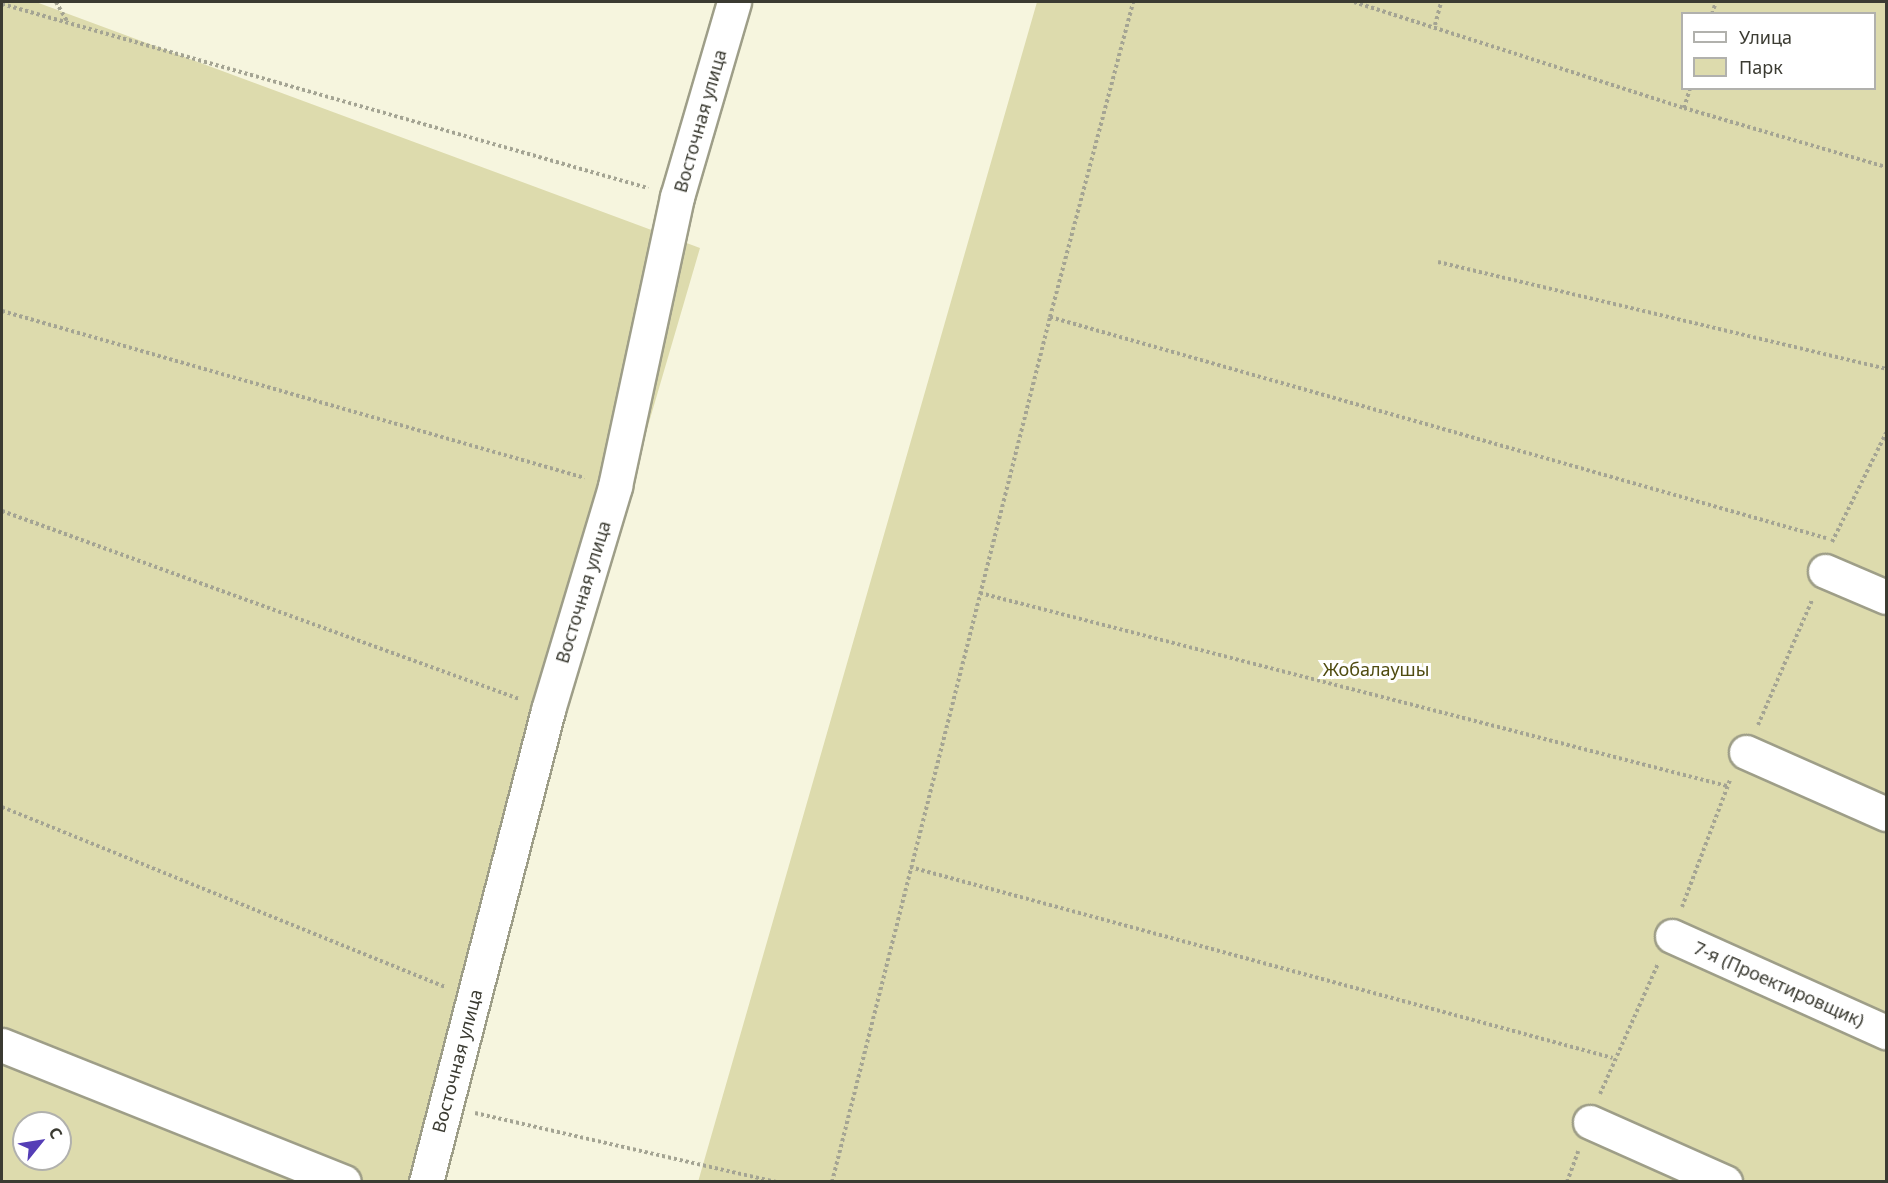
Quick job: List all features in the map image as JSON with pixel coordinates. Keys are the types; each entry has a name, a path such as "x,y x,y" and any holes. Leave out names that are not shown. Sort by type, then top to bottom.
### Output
{"main road":[{"name":"Восточная улица","path":"426,1182 548,710 615,486 677,197 734,2"},
{"path":"1825,571 1887,597"},
{"path":"1746,752 1887,814"},
{"name":"7-я (Проектировщик)","path":"1672,936 1887,1032"},
{"path":"2,1045 344,1182"},
{"path":"1590,1122 1725,1182"}],"path":[{"path":"56,2 67,22"},
{"path":"832,1182 1050,316 1133,2"},
{"path":"1354,2 1435,25 1684,108 1887,167"},
{"path":"1435,25 1441,2"},
{"path":"2,4 677,197"},
{"path":"1684,108 1689,90"},
{"path":"1438,262 1887,369"},
{"path":"2,311 615,486"},
{"path":"1050,316 1833,540"},
{"path":"1567,1182 1612,1058 1672,936 1727,786 1746,752 1825,571 1833,540 1887,432"},
{"path":"2,511 548,710"},
{"path":"980,593 1727,786"},
{"path":"2,807 473,999"},
{"path":"910,867 1612,1058"},
{"path":"446,1107 776,1182"}],"green space":[{"path":"2,2 36,2 700,248 427,1181 2,1182"},
{"name":"Жобалаушы","path":"1037,2 1886,2 1886,1181 698,1182"}]}
